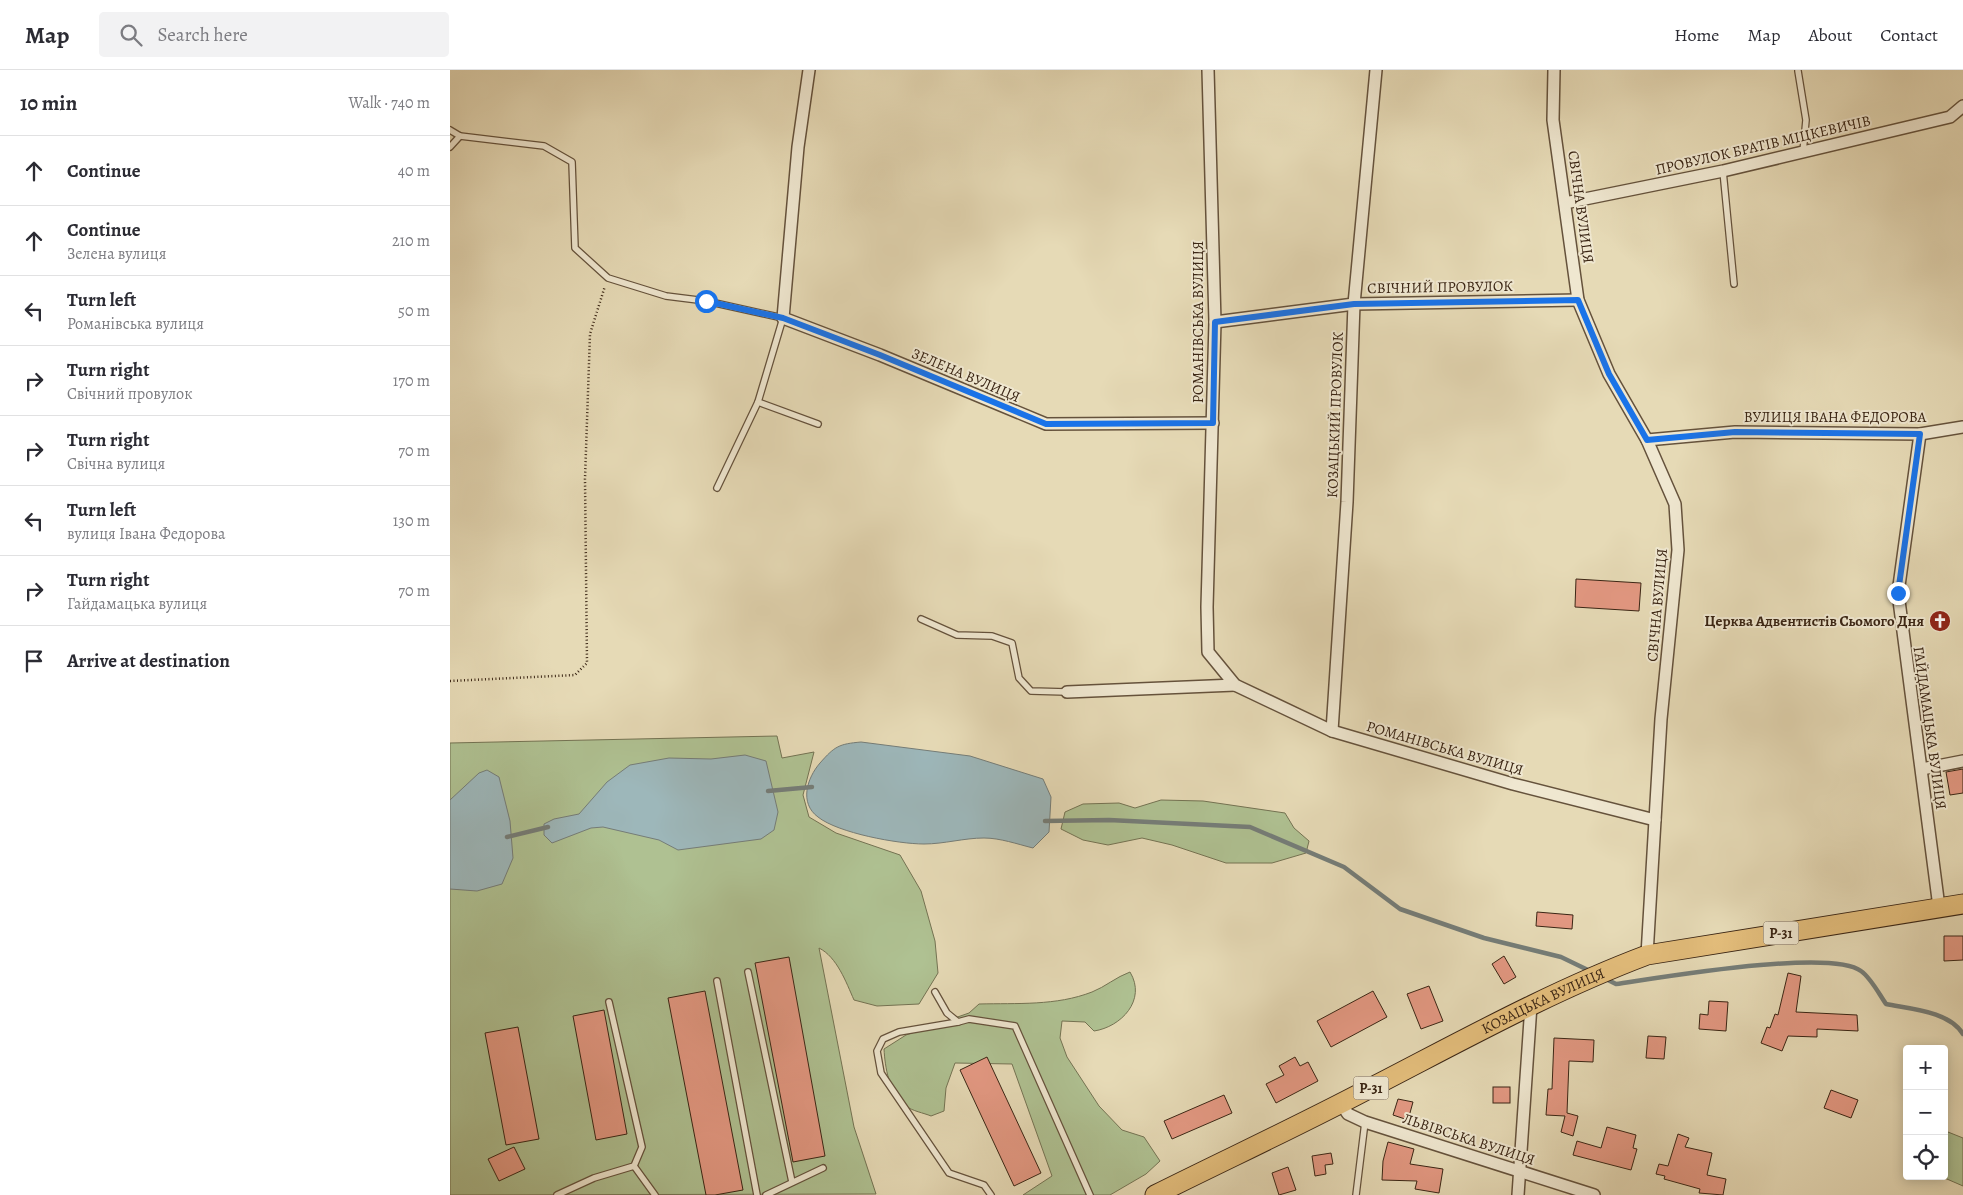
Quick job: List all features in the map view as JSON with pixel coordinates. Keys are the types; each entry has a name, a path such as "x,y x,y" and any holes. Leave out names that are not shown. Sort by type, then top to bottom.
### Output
{"main road":[{"name":"КОЗАЦЬКА ВУЛИЦЯ","path":"1155,1195 1341,1104 1531,1005 1594,976 1647,955 1963,904"}],"street":[{"path":"783,318 798,147 809,70"},
{"name":"РОМАНІВСЬКА ВУЛИЦЯ","path":"1208,70 1215,322 1207,607 1208,652 1235,685 1332,731 1513,784 1655,820"},
{"name":"КОЗАЦЬКИЙ ПРОВУЛОК","path":"1332,731 1347,502 1354,304 1376,70"},
{"name":"СВІЧНА ВУЛИЦЯ","path":"1554,70 1554,120 1578,300 1609,374 1647,440 1675,504 1678,550 1661,719 1647,955"},
{"name":"ПРОВУЛОК БРАТІВ МІЦКЕВИЧІВ","path":"1564,203 1723,171 1950,117 1963,106"},
{"name":"СВІЧНИЙ ПРОВУЛОК","path":"1215,322 1354,304 1578,300"},
{"name":"ЗЕЛЕНА ВУЛИЦЯ","path":"783,318 880,355 1046,424 1213,423"},
{"name":"ВУЛИЦЯ ІВАНА ФЕДОРОВА","path":"1647,440 1735,432 1920,434 1963,427"},
{"name":"ГАЙДАМАЦЬКА ВУЛИЦЯ","path":"1920,434 1898,593 1906,673 1922,769 1939,907"},
{"name":"РОМАНІВСЬКА ВУЛИЦЯ","path":"1067,692 1235,685"},
{"path":"1922,769 1963,761"},
{"path":"1518,1195 1531,1005"},
{"name":"ЛЬВІВСЬКА ВУЛИЦЯ","path":"1341,1104 1348,1114 1365,1122 1594,1195"}],"lane":[{"path":"1798,71 1806,120 1803,152"},
{"path":"450,130 460,136 544,146 572,162 575,248 608,278 666,296 706,301 783,318 758,402 717,488"},
{"path":"450,148 460,136"},
{"path":"1723,171 1734,284"},
{"path":"758,402 818,424"},
{"path":"921,619 957,635 992,636 1012,644 1019,678 1031,691 1067,692"},
{"path":"748,972 792,1182"},
{"path":"717,981 757,1195"},
{"path":"935,992 947,1013 958,1022"},
{"path":"609,1002 642,1147 634,1166"},
{"path":"991,1195 984,1185 949,1173 881,1073 877,1051 883,1039 899,1032 969,1019 1015,1026 1090,1195"},
{"path":"1356,1195 1365,1122"},
{"path":"557,1195 594,1178 634,1166"},
{"path":"634,1166 655,1195"},
{"path":"766,1195 823,1168"}],"path":[{"path":"450,681 575,675 587,663 585,479 590,334 608,278"}],"green space":[{"path":"777,736 782,758 814,752 803,795 809,817 836,833 900,855 921,891 935,941 938,973 919,1004 877,1006 854,1000 836,964 831,957 819,948 854,1127 876,1194 450,1195 450,743"},
{"path":"1161,800 1203,801 1285,813 1294,828 1309,841 1306,853 1272,863 1226,863 1172,845 1142,838 1108,845 1083,840 1061,829 1065,812 1083,804 1119,803 1135,808"},
{"path":"1130,972 1135,992 1133,1002 1122,1018 1113,1024 1094,1031 1085,1022 1062,1021 1060,1038 1067,1057 1099,1106 1122,1130 1144,1137 1160,1161 1146,1174 1110,1195 1023,1195 1052,1176 1012,1064 955,1063 946,1088 944,1111 931,1116 909,1108 896,1095 889,1080 884,1049 906,1035 969,1013 979,1004 1036,1003 1064,1000 1092,992"},
{"path":"1948,1132 1963,1138 1963,1186 1948,1179"}],"water":[{"path":"861,742 970,756 1043,779 1051,797 1049,832 1033,848 990,838 924,844 899,842 853,833 827,823 818,817 808,805 807,790 809,783 815,769 834,749 842,745"},
{"path":"745,755 766,761 778,812 774,830 761,839 678,850 659,840 603,827 591,828 552,843 544,835 544,824 554,819 579,814 607,782 630,765 669,758 711,759"},
{"path":"487,770 499,777 510,821 513,858 502,884 477,891 450,889 450,800 479,773"}],"building":[{"path":"1576,579 1641,583 1639,611 1575,607"},
{"path":"1963,769 1963,793 1950,795 1946,772"},
{"path":"1537,912 1573,915 1572,929 1536,926"},
{"path":"1944,936 1963,936 1963,960 1944,961"},
{"path":"1504,956 1516,977 1504,984 1492,964"},
{"path":"789,957 825,1156 793,1162 755,963"},
{"path":"1788,973 1801,976 1796,1012 1857,1015 1858,1031 1817,1029 1817,1037 1788,1036 1782,1051 1761,1043 1767,1027 1770,1028 1775,1014 1778,1015"},
{"path":"1429,986 1443,1021 1421,1029 1407,994"},
{"path":"705,991 743,1190 715,1195 706,1195 668,998"},
{"path":"1373,991 1387,1017 1331,1047 1317,1021"},
{"path":"1709,1001 1728,1002 1726,1031 1699,1029 1700,1014 1708,1015"},
{"path":"604,1010 627,1134 596,1140 573,1016"},
{"path":"518,1027 539,1139 506,1145 485,1033"},
{"path":"1648,1036 1666,1037 1664,1059 1646,1058"},
{"path":"1554,1038 1594,1040 1593,1062 1569,1061 1567,1113 1578,1116 1573,1136 1561,1132 1565,1116 1546,1115 1548,1089 1552,1089"},
{"path":"987,1057 1041,1173 1014,1186 960,1070"},
{"path":"1295,1057 1300,1066 1308,1062 1318,1081 1276,1103 1266,1084 1284,1075 1279,1066"},
{"path":"1493,1087 1510,1087 1510,1103 1493,1103"},
{"path":"1831,1090 1858,1100 1851,1118 1824,1108"},
{"path":"1224,1095 1232,1113 1172,1139 1164,1121"},
{"path":"1398,1099 1413,1102 1408,1120 1393,1115"},
{"path":"1607,1127 1636,1135 1633,1148 1637,1149 1631,1170 1573,1155 1577,1141 1601,1148"},
{"path":"1678,1134 1689,1138 1685,1147 1712,1153 1707,1175 1726,1179 1723,1195 1699,1193 1700,1189 1664,1179 1665,1176 1656,1174 1659,1164 1668,1166"},
{"path":"1388,1142 1414,1149 1410,1164 1443,1169 1439,1193 1415,1189 1417,1181 1382,1180 1383,1161"},
{"path":"514,1147 525,1169 499,1181 488,1159"},
{"path":"1331,1153 1333,1164 1325,1165 1326,1174 1315,1176 1312,1156"},
{"path":"1288,1167 1296,1190 1279,1195 1272,1173"}],"waterway":[{"path":"768,791 812,787"},
{"path":"1045,821 1109,820 1250,827 1344,867 1400,909 1484,938 1561,957 1590,971"},
{"path":"507,837 548,827"},
{"path":"1604,978 1616,984 1704,971 1781,963 1816,962 1844,965 1865,974 1886,1004 1929,1012 1949,1020 1963,1034"}],"place":[{"name":"Церква Адвентистiв Сьомого Дня","path":"1940,621"}],"route":[{"path":"706,301 783,318 880,355 956,386 1002,408 1046,424 1123,425 1213,423 1215,322 1354,304 1578,300 1609,374 1647,440 1735,432 1920,434 1898,593"}]}
